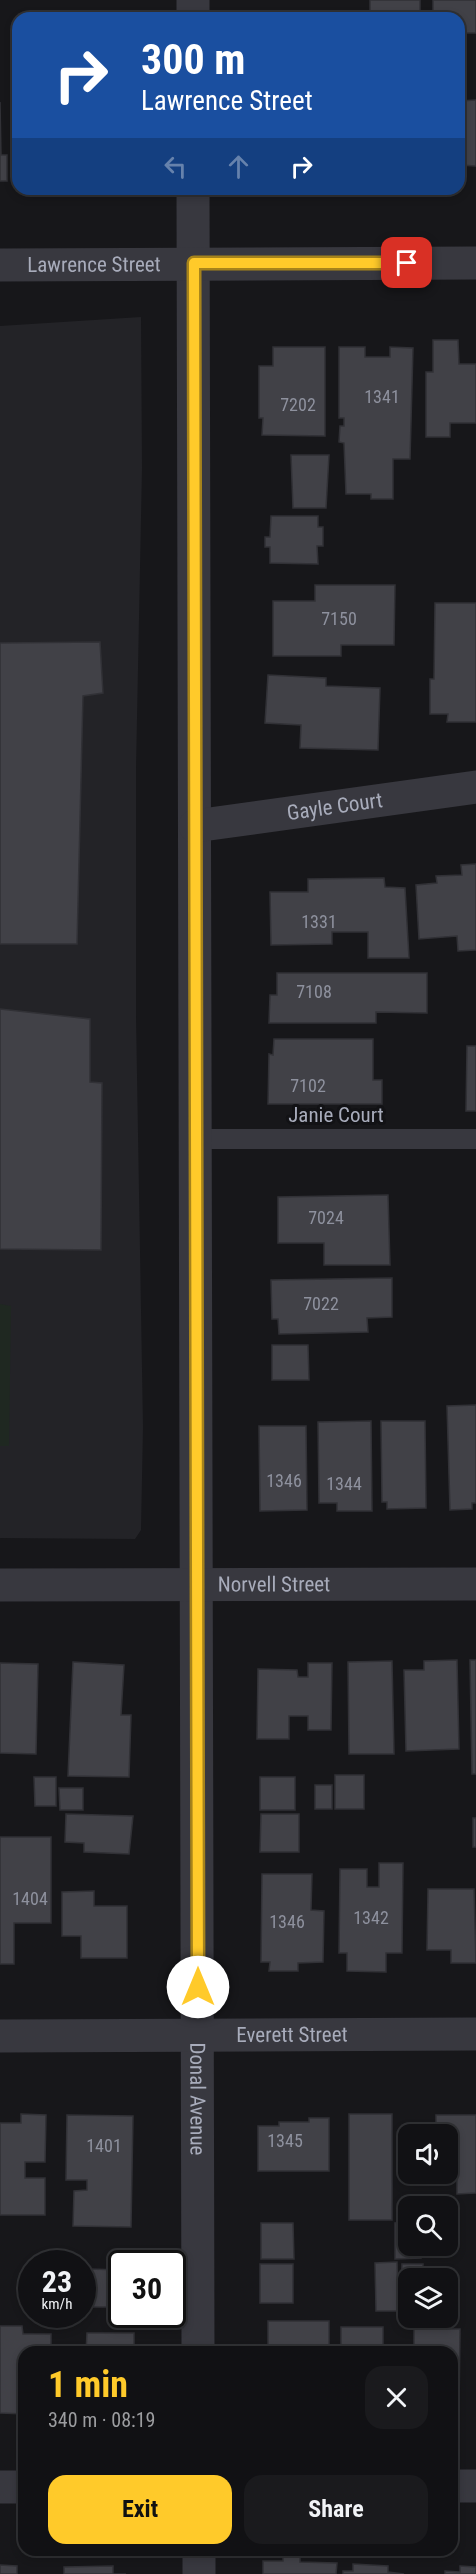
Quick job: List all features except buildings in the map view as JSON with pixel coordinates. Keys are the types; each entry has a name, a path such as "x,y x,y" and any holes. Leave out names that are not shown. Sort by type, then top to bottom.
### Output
{"street":[{"name":"Donal Avenue","path":"193,195 198,2346"},
{"name":"Lawrence Street","path":"0,265 476,263"},
{"name":"Gayle Court","path":"195,826 476,787"},
{"name":"Norvell Street","path":"0,1585 476,1584"},
{"name":"Everett Street","path":"0,2036 476,2034"},
{"path":"458,2486 476,2486"},
{"path":"0,2487 18,2487"},
{"path":"199,2556 199,2574"}],"lane":[{"name":"Janie Court","path":"197,1139 476,1139"}],"shaded area":[{"path":"141,317 142,468 136,769 136,1016 143,1427 141,1530 135,1539 0,1538 0,326"},
{"path":"0,1304 11,1306 9,1446 0,1446"}],"route":[{"path":"198,1987 194,263 407,263"}]}
